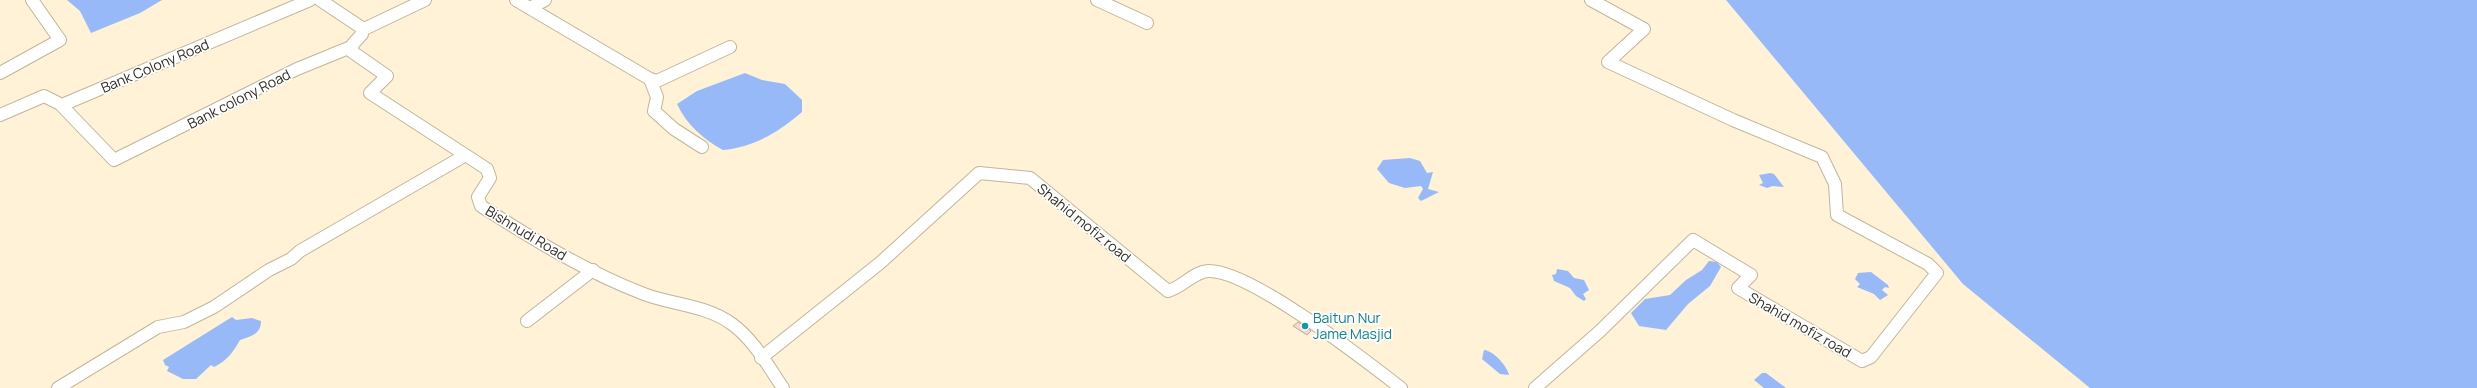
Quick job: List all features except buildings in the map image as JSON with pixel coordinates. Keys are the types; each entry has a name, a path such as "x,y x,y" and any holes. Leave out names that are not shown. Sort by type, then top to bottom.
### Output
{"street":[{"path":"0,73 60,40 32,0"},
{"name":"Bank Colony Road","path":"61,105 310,0"},
{"path":"320,0 362,30"},
{"path":"348,49 360,37 362,30 425,0"},
{"path":"516,0 650,79 657,81 730,47"},
{"path":"530,8 545,0"},
{"path":"1097,0 1147,23"},
{"name":"Shahid mofiz road","path":"1538,385 1600,331 1693,240 1751,275 1738,288 1862,361 1871,357 1937,273 1928,264 1837,215 1838,190 1830,169 1822,157 1733,120 1608,62 1644,29 1591,0"},
{"name":"Bank colony Road","path":"61,105 109,157 114,160 119,159 297,69 348,49"},
{"name":"Bishnudi Road","path":"348,49 387,76 387,78 372,89 370,93 464,156 487,169 491,174 478,197 481,206 566,258 644,294 717,314 733,324 783,388"},
{"path":"650,79 657,97 654,111 674,129 702,147"},
{"path":"0,115 44,96 61,105"},
{"path":"58,388 158,327 184,322 214,307 269,270 291,259 300,250 464,156"},
{"name":"Shahid mofiz road","path":"761,358 875,267 979,173 1030,178 1168,291 1175,290 1201,272 1211,270 1230,276 1267,294 1322,330 1401,388"},
{"path":"527,321 593,270"}],"water":[{"path":"67,0 162,0 140,13 91,33 80,11"},
{"path":"1726,0 2477,0 2477,388 2090,388 1963,284"},
{"path":"745,73 762,80 785,84 802,100 802,112 775,132 756,142 745,146 723,150 702,136 690,125 677,104 697,91"},
{"path":"1410,158 1420,161 1427,173 1433,172 1428,189 1439,192 1421,201 1418,198 1423,189 1421,186 1405,188 1389,183 1377,169 1383,160"},
{"path":"1770,173 1774,174 1784,187 1773,186 1767,188 1759,185 1763,183 1759,175"},
{"path":"1709,261 1717,262 1721,267 1710,286 1688,304 1666,330 1639,326 1631,313 1645,299 1670,295 1686,280 1702,270"},
{"path":"1557,269 1568,271 1574,278 1584,280 1589,290 1583,294 1586,299 1584,301 1576,296 1570,288 1554,281 1552,275 1556,274"},
{"path":"1871,272 1888,285 1889,288 1885,287 1882,290 1888,295 1880,300 1874,294 1857,287 1860,284 1855,279 1858,273"},
{"path":"232,317 236,320 252,318 261,321 261,326 257,332 251,336 240,340 233,352 223,362 214,367 211,365 196,379 183,379 167,371 169,367 165,365 163,360"},
{"path":"1484,350 1492,353 1500,360 1506,367 1509,375 1500,374 1482,359"},
{"path":"1762,373 1766,373 1786,388 1764,388 1754,380"}],"place":[{"name":"Baitun Nur Jame Masjid","path":"1305,326"}]}
